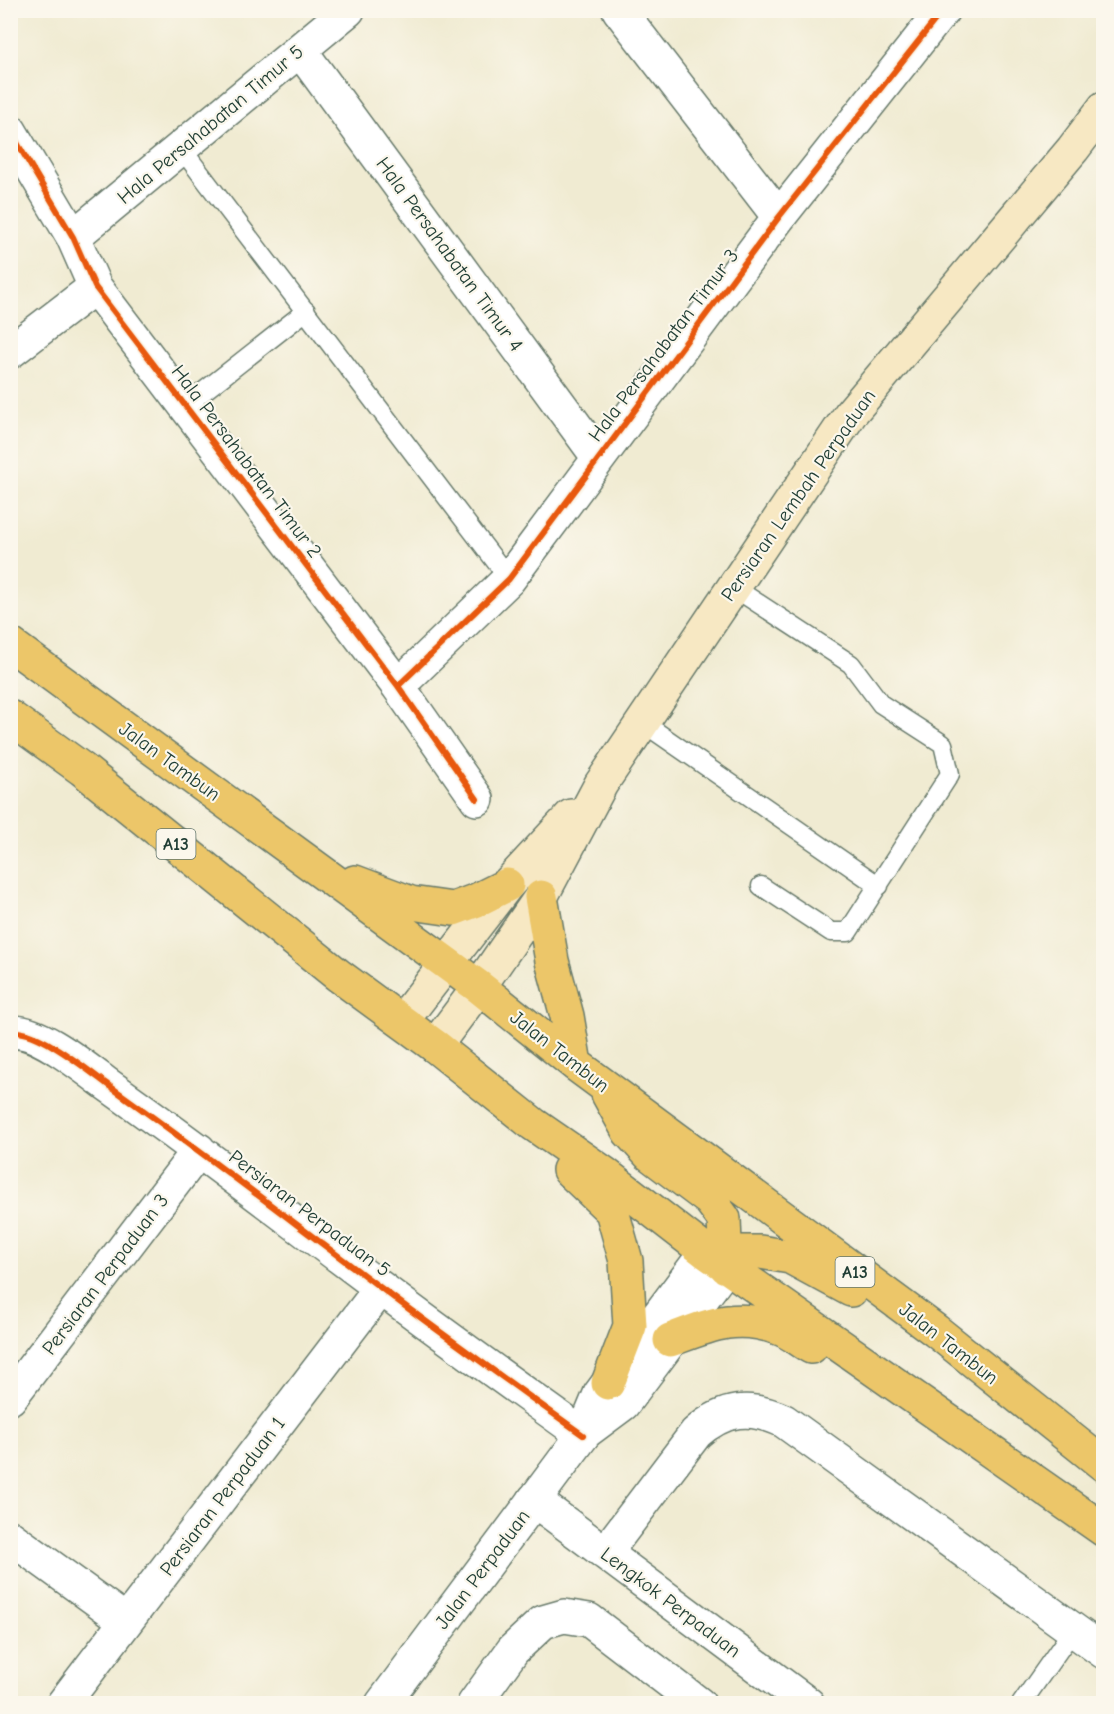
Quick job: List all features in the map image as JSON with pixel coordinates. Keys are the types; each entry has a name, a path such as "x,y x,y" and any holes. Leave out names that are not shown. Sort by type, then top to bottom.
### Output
{"main road":[{"name":"Persiaran Lembah Perpaduan","path":"435,1046 541,897 601,783 851,413 1073,149 1104,108"},
{"name":"Jalan Tambun","path":"10,644 448,963 576,1064 936,1331 1095,1459"},
{"name":"A13","path":"12,717 82,769 338,975 435,1046 533,1124 1104,1530"},
{"name":"Persiaran Lembah Perpaduan","path":"402,1021 507,885 601,783"},
{"path":"312,865 411,903 453,909 507,885"},
{"path":"541,897 552,961 567,1016 576,1064"},
{"path":"603,1084 629,1132 649,1154 710,1200 724,1219 719,1257 760,1252 790,1257 874,1303 1095,1459"},
{"path":"533,1124 548,1150 612,1211 626,1261 630,1326 608,1383"},
{"path":"670,1340 708,1326 739,1319 780,1328 1043,1488"}],"street":[{"name":"Hala Persahabatan Timur 5","path":"73,237 348,10"},
{"path":"619,10 779,217"},
{"name":"Hala Persahabatan Timur 3","path":"398,686 509,579 779,217 943,10"},
{"name":"Hala Persahabatan Timur 4","path":"300,50 599,458"},
{"name":"Hala Persahabatan Timur 2","path":"10,131 73,237 95,287 398,686 477,799"},
{"path":"10,352 95,287"},
{"name":"Persiaran Perpaduan 5","path":"10,1033 26,1032 36,1036 84,1068 200,1150 381,1288 583,1434"},
{"name":"Persiaran Perpaduan 3","path":"10,1398 200,1150"},
{"name":"Jalan Perpaduan","path":"583,1434 624,1404 670,1340 719,1257"},
{"name":"Jalan Perpaduan","path":"382,1704 583,1434 600,1394 608,1383 719,1257"},
{"name":"Persiaran Perpaduan 1","path":"63,1704 381,1288"},
{"path":"604,1553 696,1433 718,1417 733,1412 750,1410 767,1413 784,1421 1104,1652"},
{"name":"Lengkok Perpaduan","path":"534,1500 808,1704"},
{"path":"10,1537 126,1621"},
{"path":"474,1704 513,1650 543,1622 564,1616 589,1620 699,1704"}],"lane":[{"path":"181,148 509,579"},
{"path":"184,406 306,311"},
{"path":"733,587 851,664 881,704 943,744 950,774 848,932 831,932 761,886"},
{"path":"642,722 879,886"},
{"path":"1021,1704 1073,1630"}],"cycle path":[{"path":"398,686 509,579 779,217 943,10"},
{"path":"10,131 73,237 95,287 398,686 477,799"},
{"path":"10,1033 20,1032 32,1036 75,1060 583,1435"}]}
